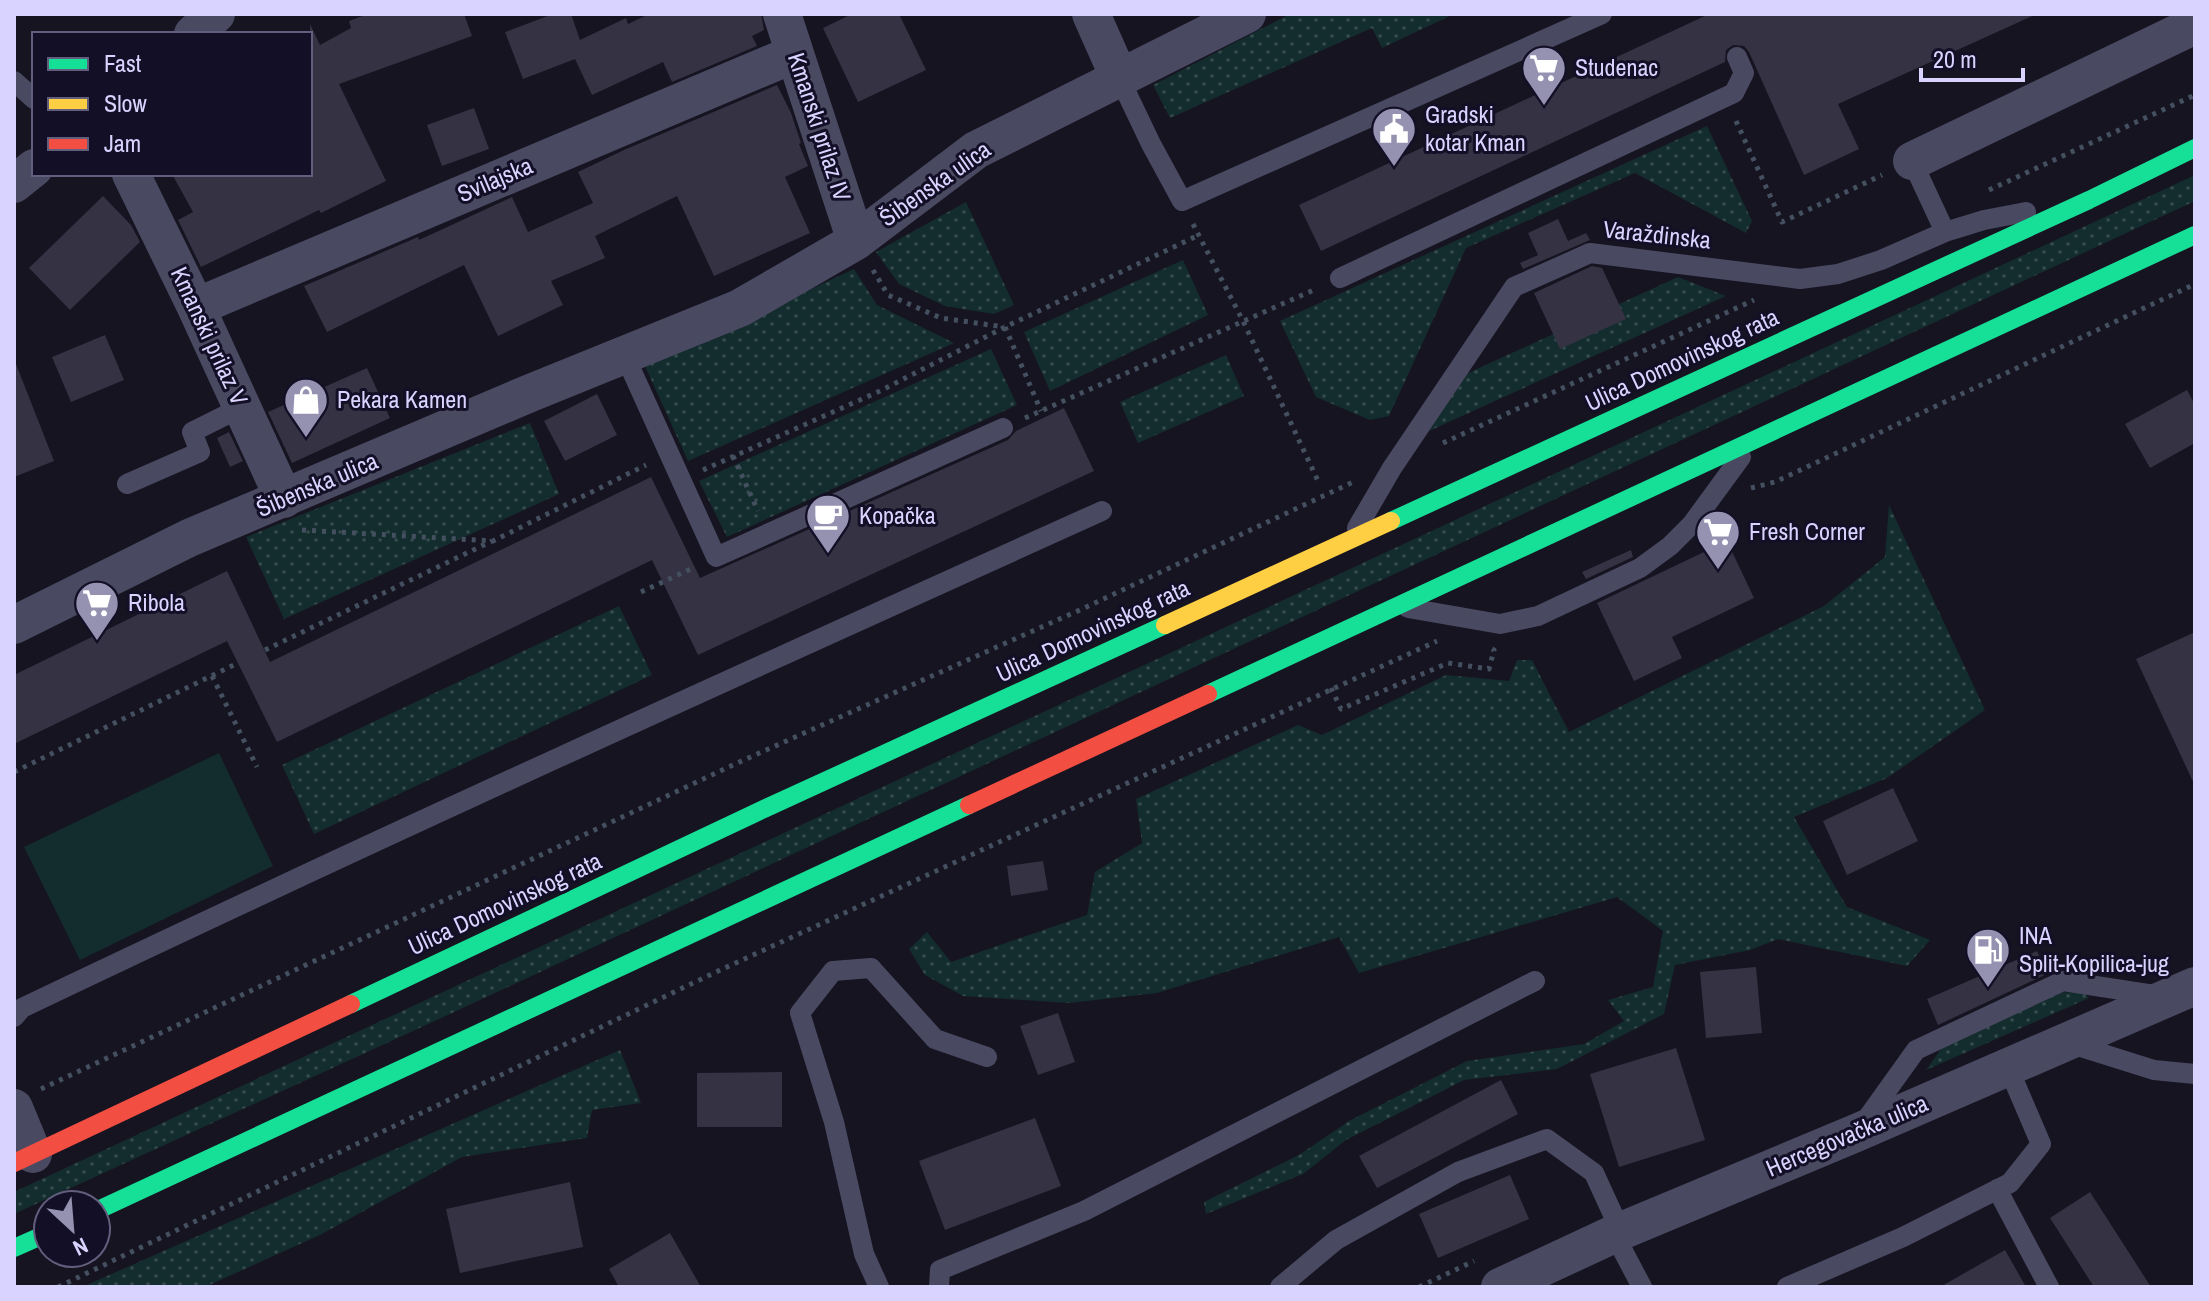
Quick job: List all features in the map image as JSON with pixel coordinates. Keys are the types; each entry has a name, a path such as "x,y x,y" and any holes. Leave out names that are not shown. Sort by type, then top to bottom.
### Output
{"main road":[{"name":"Ulica Domovinskog rata","path":"24,1158 766,808 2089,200 2195,148"},
{"path":"112,1204 2195,235"}],"street":[{"path":"195,32 216,14"},
{"name":"Kmanski prilaz IV","path":"782,14 856,241"},
{"path":"1091,14 1119,77"},
{"name":"Šibenska ulica","path":"14,625 189,538 290,514 528,394 740,308 856,241 976,150 1247,14"},
{"path":"1912,161 2195,25"},
{"name":"Svilajska","path":"196,307 794,54"},
{"path":"14,184 32,170"},
{"name":"Kmanski prilaz V","path":"132,176 196,307 290,514"},
{"name":"Hercegovačka ulica","path":"1500,1287 1618,1233 2182,991"},
{"path":"24,1158 26,1100"}],"lane":[{"path":"1119,77 1182,201 1602,14"},
{"path":"1340,278 1734,93 1744,73 1737,57"},
{"path":"14,81 32,97"},
{"path":"1912,161 1945,232"},
{"name":"Varaždinska","path":"1351,538 1392,468 1514,287 1590,253 1800,279 1838,274 1984,220 2089,200"},
{"path":"625,356 716,557 1003,428"},
{"path":"127,484 200,452 192,432 242,407"},
{"path":"1396,606 1500,624 1538,616 1640,568 1670,546 1692,524 1753,440"},
{"path":"14,1017 22,1008 306,875 691,696 1102,511"},
{"path":"879,1287 864,1254 834,1122 800,1013 833,971 871,968 935,1039 987,1057"},
{"path":"939,1287 940,1270 1084,1211 1535,981"},
{"path":"1856,1133 1916,1050 2063,981 2182,991"},
{"path":"2065,1042 2154,1070 2195,1074"},
{"path":"1787,1287 1903,1237 2010,1183 2041,1144 2008,1067"},
{"path":"1280,1287 1349,1232 1458,1172 1547,1139 1594,1173 1642,1287"},
{"path":"1997,1189 2049,1287"}],"path":[{"path":"1936,213 2195,95"},
{"path":"1725,97 1782,222 1912,161"},
{"path":"1182,201 1243,321 1319,483"},
{"path":"680,480 880,391 1005,327 1199,235"},
{"path":"856,241 888,295 941,318 1005,327"},
{"path":"26,1100 746,759 1082,609 1356,481 1392,468 1769,293 1776,275"},
{"path":"1003,428 1340,278"},
{"path":"1710,499 1775,482 2195,284"},
{"path":"1005,327 1041,411"},
{"path":"265,650 668,454"},
{"path":"733,456 768,534"},
{"path":"290,514 493,541"},
{"path":"641,592 716,557"},
{"path":"1472,641 1484,620"},
{"path":"58,1287 716,972 1331,688 1440,639 1457,637 1494,650 1489,669 1448,663 1341,709 1331,688"},
{"path":"14,772 238,663"},
{"path":"212,676 257,767"}],"green space":[{"path":"1290,14 1454,14 1382,48 1372,28 1170,118 1153,85"},
{"path":"1707,126 1752,221 1746,233 1635,173 1466,248 1389,416 1370,420 1316,397 1280,321"},
{"path":"2195,175 2195,201 69,1189 32,1189 32,1206 14,1214 14,1192"},
{"path":"966,202 1014,305 994,314 945,306 899,284 876,252"},
{"path":"1183,260 1208,315 1050,391 1024,332"},
{"path":"854,269 877,305 954,343 688,461 645,366"},
{"path":"1678,277 1726,296 1429,431 1466,374"},
{"path":"991,349 1017,405 727,537 699,481"},
{"path":"1226,355 1244,396 1138,443 1120,402"},
{"path":"530,423 559,494 284,619 246,537"},
{"path":"1889,505 1985,710 1887,778 1794,817 1847,907 1930,940 1907,966 1778,939 1750,950 1675,965 1664,1014 1557,1069 1464,1080 1346,1140 1303,1174 1206,1214 1204,1202 1299,1155 1349,1121 1467,1061 1584,1044 1624,1021 1608,1000 1653,987 1663,931 1617,897 1359,973 1339,937 1157,993 1069,1003 963,996 925,975 909,949 927,932 951,962 1087,915 1095,872 1142,843 1136,799 1298,725 1322,735 1446,675 1509,681 1517,660 1532,660 1569,732 1824,606 1885,557"},
{"path":"619,606 652,675 314,834 282,765"},
{"path":"219,753 273,866 80,960 24,847"},
{"path":"2058,992 2084,993 2089,998 1926,1070 1943,1046"},
{"path":"620,1050 641,1103 592,1110 587,1138 462,1157 320,1235 205,1287 82,1287"}],"building":[{"path":"368,14 464,14 472,36 339,84 386,181 201,267 178,220 193,212 173,176 312,176 310,24 320,45 351,28 349,21"},
{"path":"553,14 571,14 580,40 626,18 628,24 649,14 761,14 764,30 752,36 757,46 672,82 663,62 592,95 575,59 523,79 505,32"},
{"path":"852,14 899,14 926,70 858,102 823,28"},
{"path":"1709,14 2037,14 1838,104 1859,149 1804,175 1749,52 1744,46 1733,45 1726,50 1725,62 1321,251 1299,205"},
{"path":"777,85 791,113 808,166 785,177 810,233 714,276 677,196 595,236 605,258 551,281 563,305 498,336 464,265 327,332 304,286 418,237 419,240 512,197 528,232 593,203 578,172"},
{"path":"474,108 489,149 442,166 427,125"},
{"path":"103,196 131,225 140,242 70,310 29,268"},
{"path":"1558,219 1568,241 1586,233 1590,240 1523,269 1520,263 1538,255 1528,233"},
{"path":"1592,266 1602,268 1626,319 1560,349 1534,293"},
{"path":"105,335 124,380 71,402 52,357"},
{"path":"14,365 54,461 14,477"},
{"path":"367,368 390,418 292,463 268,412"},
{"path":"2187,390 2195,405 2195,443 2150,468 2125,424"},
{"path":"597,394 617,435 565,461 544,421"},
{"path":"1064,408 1094,471 698,655 652,560 277,742 227,641 14,744 14,675 227,571 270,662 651,477 700,578 1008,440 1016,431"},
{"path":"229,432 243,461 230,467 217,438"},
{"path":"1727,541 1754,598 1672,637 1682,658 1634,681 1597,603"},
{"path":"1631,550 1633,557 1586,579 1582,572"},
{"path":"2195,632 2195,786 2136,659"},
{"path":"1893,788 1918,841 1847,875 1823,821"},
{"path":"1043,861 1048,890 1011,896 1007,866"},
{"name":"INA Split-Kopilica-jug","path":"2037,951 2047,974 1938,1025 1927,999"},
{"path":"1756,967 1762,1033 1706,1038 1700,972"},
{"path":"1058,1013 1075,1062 1038,1075 1020,1026"},
{"path":"1676,1048 1705,1140 1619,1167 1590,1074"},
{"path":"782,1072 782,1127 697,1127 697,1073"},
{"path":"1501,1080 1518,1114 1377,1188 1359,1156"},
{"path":"1035,1118 1061,1186 945,1230 919,1161"},
{"path":"1510,1175 1529,1219 1438,1258 1419,1214"},
{"path":"570,1182 583,1247 460,1273 446,1209"},
{"path":"2090,1192 2151,1287 2094,1287 2050,1218"},
{"path":"670,1233 701,1287 619,1287 609,1269"},
{"path":"2005,1250 2026,1287 1940,1287"}],"traffic: fast":[{"path":"1391,521 2089,200 2195,148"},
{"path":"1208,694 2195,235"},
{"path":"351,1004 766,808 1165,625"},
{"path":"112,1204 969,805"},
{"path":"14,1248 32,1240"}],"traffic: slow":[{"path":"1165,625 1391,521"}],"traffic: jam":[{"path":"969,805 1208,694"},
{"path":"14,1163 351,1004"}],"place":[{"name":"Studenac","path":"1544,107"},
{"name":"Gradski kotar Kman","path":"1394,168"},
{"name":"Pekara Kamen","path":"306,439"},
{"name":"Kopačka","path":"828,555"},
{"name":"Fresh Corner","path":"1718,571"},
{"name":"Ribola","path":"97,642"},
{"name":"INA Split-Kopilica-jug","path":"1988,989"}]}
